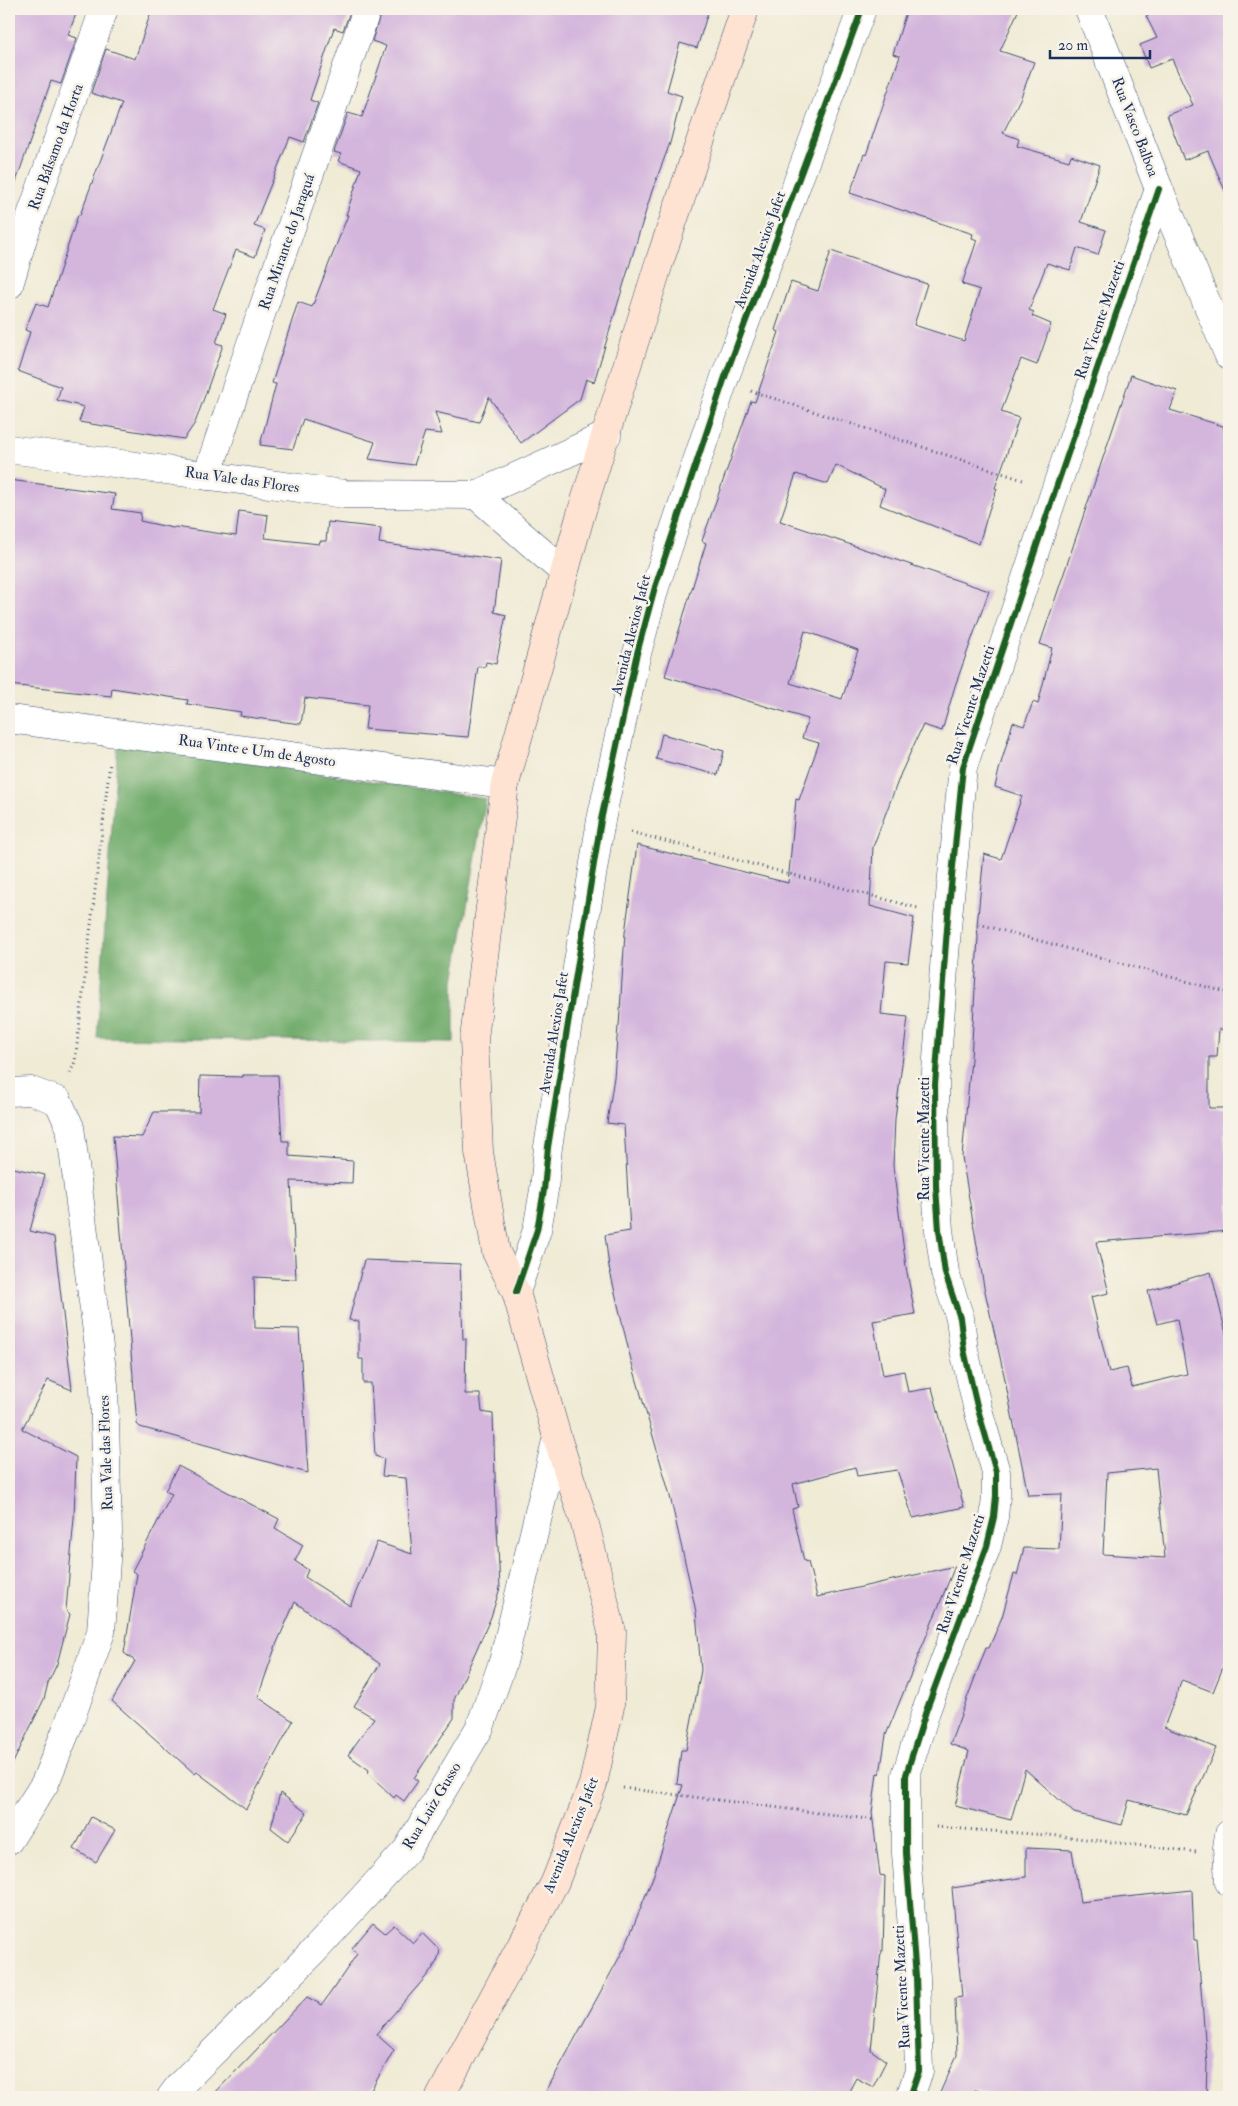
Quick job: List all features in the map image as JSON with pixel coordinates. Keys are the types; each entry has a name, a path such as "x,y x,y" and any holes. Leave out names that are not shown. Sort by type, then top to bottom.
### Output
{"main road":[{"name":"Avenida Alexios Jafet","path":"440,2097 555,1882 593,1784 610,1707 612,1632 585,1524 557,1437 516,1292 496,1252 480,1152 474,1039 505,784 580,517 659,263 745,9"}],"street":[{"name":"Rua Bálsamo da Horta","path":"9,285 104,9"},
{"name":"Rua Mirante do Jaraguá","path":"207,476 367,9"},
{"name":"Avenida Alexios Jafet","path":"516,1292 538,1222 544,1190 548,1147 601,820 636,657 655,587 725,377 862,9"},
{"name":"Rua Vasco Balboa","path":"1089,9 1159,190 1229,356"},
{"name":"Rua Vicente Mazetti","path":"910,2097 919,2071 916,1977 906,1853 906,1775 926,1711 987,1546 994,1517 996,1496 996,1472 977,1406 964,1350 960,1318 945,1273 936,1187 936,1085 948,916 963,767 1055,491 1159,190"},
{"name":"Rua Vale das Flores","path":"9,449 344,494 476,495 607,435"},
{"path":"476,495 564,572"},
{"name":"Rua Vinte e Um de Agosto","path":"9,719 505,784"},
{"path":"9,1092 31,1091 58,1101"},
{"name":"Rua Vale das Flores","path":"9,1840 44,1783 68,1726 101,1632 108,1532 104,1385 70,1127 58,1101"},
{"name":"Rua Luiz Gusso","path":"171,2097 180,2085 314,1951 408,1850 480,1726 503,1662 557,1437"}],"path":[{"path":"725,377 739,387 1055,491"},
{"path":"58,1101 75,1062 113,732"},
{"path":"601,820 622,829 1229,993"},
{"path":"593,1784 905,1825 1051,1836 1229,1857"}],"green space":[{"path":"118,742 486,799 454,981 454,1042 97,1038"}],"building":[{"path":"9,9 78,9 68,35 77,38 61,84 51,81 13,190 9,190"},
{"path":"152,9 351,9 343,31 334,28 310,100 318,103 304,142 290,137 254,226 265,230 255,257 236,250 213,309 226,314 216,343 223,345 195,423 184,439 79,422 84,407 57,400 61,387 18,371 30,332 25,330 36,303 48,307 78,215 80,215 122,103 91,93 106,49 135,59"},
{"path":"382,9 709,9 697,48 680,43 667,91 682,96 670,143 652,191 594,382 586,379 580,399 521,443 489,397 479,422 435,412 442,434 425,432 414,465 369,459 375,442 303,419 293,449 260,445 276,384 272,383 298,302 312,307 348,215 346,215 361,169 338,161 341,154 334,152 348,113 362,117 386,46 372,41"},
{"path":"907,9 1019,9 1000,51 1034,62 1021,97 1003,133 1019,139 1017,146 1069,161 1071,155 1100,165 1081,222 1106,230 1098,255 1077,248 1070,270 1047,263 1029,310 1034,312 1032,316 1051,324 1037,365 1021,359 1001,412 1019,418 995,488 997,489 979,544 880,505 885,489 836,465 828,484 796,474 780,521 989,591 955,686 942,731 923,725 901,773 873,847 870,906 914,918 908,963 886,961 881,1014 908,1017 895,1119 893,1166 906,1267 915,1314 873,1321 883,1375 904,1371 908,1392 932,1388 964,1507 913,1518 897,1470 857,1476 855,1467 793,1484 798,1507 792,1509 804,1561 808,1562 817,1597 955,1566 886,1735 880,1774 877,1773 872,1813 880,1875 885,1876 883,1951 881,1951 871,2050 886,2061 873,2087 856,2078 846,2097 543,2097 625,1947 653,1877 683,1785 677,1784 681,1750 686,1750 701,1670 696,1612 691,1588 669,1492 631,1360 609,1267 605,1235 630,1231 624,1125 607,1123 619,1026 625,933 637,845 788,883 796,799 799,800 819,743 802,738 808,719 665,676 706,543 702,541 751,401 755,402 779,332 775,330 791,282 818,291 831,251 927,284 914,325 964,341 980,290 962,284 977,240 972,238 973,234 850,193 864,154 866,155 900,56 893,54","holes":["805,631 858,650 842,699 790,683"]},
{"path":"1164,9 1229,9 1229,200 1208,151 1184,160 1167,115 1193,105 1172,59 1149,68 1140,45 1157,38 1146,16"},
{"path":"1131,375 1177,391 1170,410 1223,426 1229,441 1229,1015 1228,1030 1219,1029 1217,1057 1209,1057 1209,1108 1225,1108 1226,1133 1224,1133 1229,1189 1229,1231 1096,1242 1109,1293 1091,1297 1109,1372 1127,1368 1132,1387 1187,1374 1177,1319 1157,1324 1148,1291 1211,1272 1229,1346 1229,1652 1213,1692 1182,1680 1164,1727 1216,1748 1186,1815 1129,1800 1122,1825 1074,1813 1025,1769 1011,1820 955,1806 969,1751 950,1744 986,1648 989,1648 1002,1617 1014,1574 1017,1575 1024,1548 1059,1549 1062,1494 1028,1495 984,1287 962,1157 971,1059 977,926 984,854 1001,859 1022,796 995,787 1013,722 1024,726 1033,702 1038,704 1052,648 1040,644","holes":["1156,1468 1165,1558 1103,1554 1107,1473"]},
{"path":"9,480 115,494 112,509 141,513 140,521 173,528 236,536 239,511 268,515 265,538 319,544 320,541 326,541 328,522 381,528 379,543 501,560 494,612 506,615 496,664 486,662 485,667 478,666 468,737 365,729 368,705 305,698 301,724 240,716 241,712 187,704 188,700 112,688 111,696 9,685 11,584 9,583"},
{"path":"662,734 724,751 718,775 656,759"},
{"path":"243,1075 278,1075 282,1141 289,1141 289,1156 353,1161 352,1183 291,1181 296,1279 254,1277 255,1328 299,1329 308,1473 140,1427 137,1424 113,1136 142,1137 154,1112 199,1112 200,1076 243,1077"},
{"path":"9,1167 45,1175 30,1231 54,1237 72,1390 48,1380 22,1429 76,1457 74,1518 66,1610 70,1614 57,1664 48,1683 44,1699 9,1771"},
{"path":"364,1260 460,1264 463,1339 466,1339 465,1394 480,1394 482,1412 493,1414 500,1588 491,1617 454,1700 454,1718 414,1778 418,1781 404,1801 396,1795 394,1798 368,1773 369,1770 348,1755 374,1718 354,1706 380,1664 295,1602 276,1645 258,1697 293,1721 246,1809 197,1772 195,1774 112,1701 135,1661 124,1653 137,1574 132,1571 172,1494 165,1491 178,1466 279,1519 275,1528 303,1545 295,1561 308,1570 305,1577 350,1606 377,1542 412,1554 406,1478 382,1476 384,1459 375,1456 371,1383 363,1383 363,1359 359,1359 359,1321 349,1320"},
{"path":"280,1793 307,1813 288,1841 271,1828"},
{"path":"91,1817 115,1830 96,1862 74,1849"},
{"path":"1026,1848 1072,1850 1080,1902 1192,1890 1194,1940 1197,1940 1207,2064 1206,2097 999,2097 975,2090 972,2097 938,2097 957,2055 955,1998 962,1997 952,1888 1026,1877"},
{"path":"373,1923 385,1933 394,1925 413,1943 422,1933 440,1951 431,1971 376,2034 394,2050 367,2097 211,2097 307,1997 322,2005 357,1954 352,1948"}],"cycle path":[{"path":"516,1292 537,1230 544,1190 548,1147 601,820 636,657 655,587 725,377 862,9"},
{"path":"910,2097 919,2071 916,1977 906,1853 906,1775 926,1711 987,1546 994,1517 996,1496 996,1472 977,1406 964,1350 960,1318 945,1273 936,1187 935,1085 948,916 963,767 1055,491 1159,189"}]}
